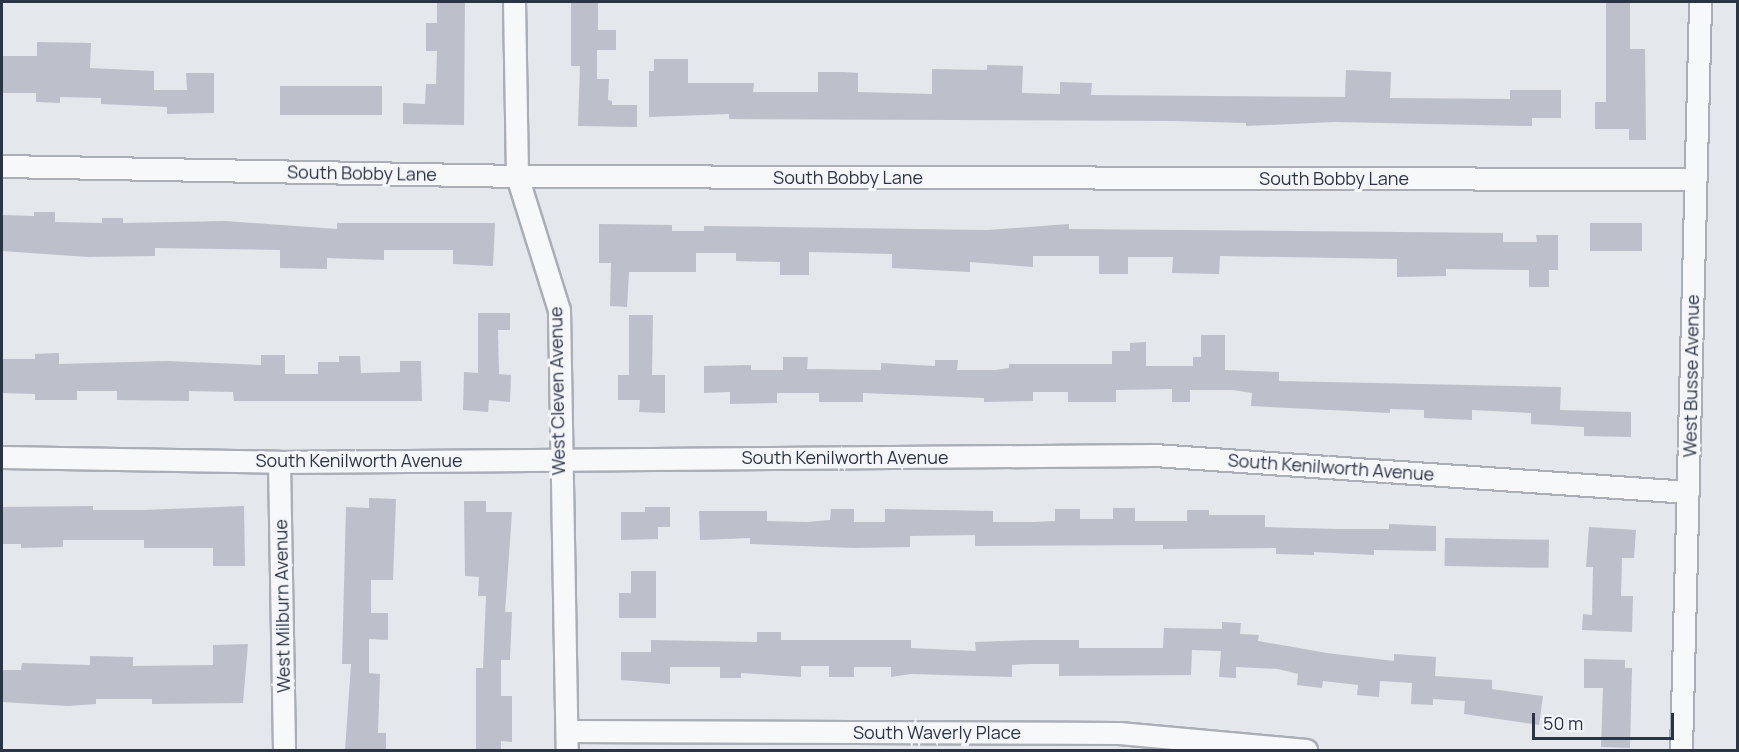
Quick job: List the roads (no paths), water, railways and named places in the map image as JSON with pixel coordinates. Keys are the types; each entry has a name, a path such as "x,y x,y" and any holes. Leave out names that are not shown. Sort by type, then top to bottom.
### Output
{"street":[{"name":"West Cleven Avenue","path":"514,2 518,176 559,310 559,458 567,740"},
{"name":"West Busse Avenue","path":"1682,750 1700,2"},
{"name":"South Bobby Lane","path":"2,166 518,176 1695,178"},
{"name":"South Kenilworth Avenue","path":"2,457 279,462 1154,455 1688,492"},
{"name":"West Milburn Avenue","path":"279,462 284,750"},
{"name":"South Waverly Place","path":"567,740 1119,733 1306,750"}]}
